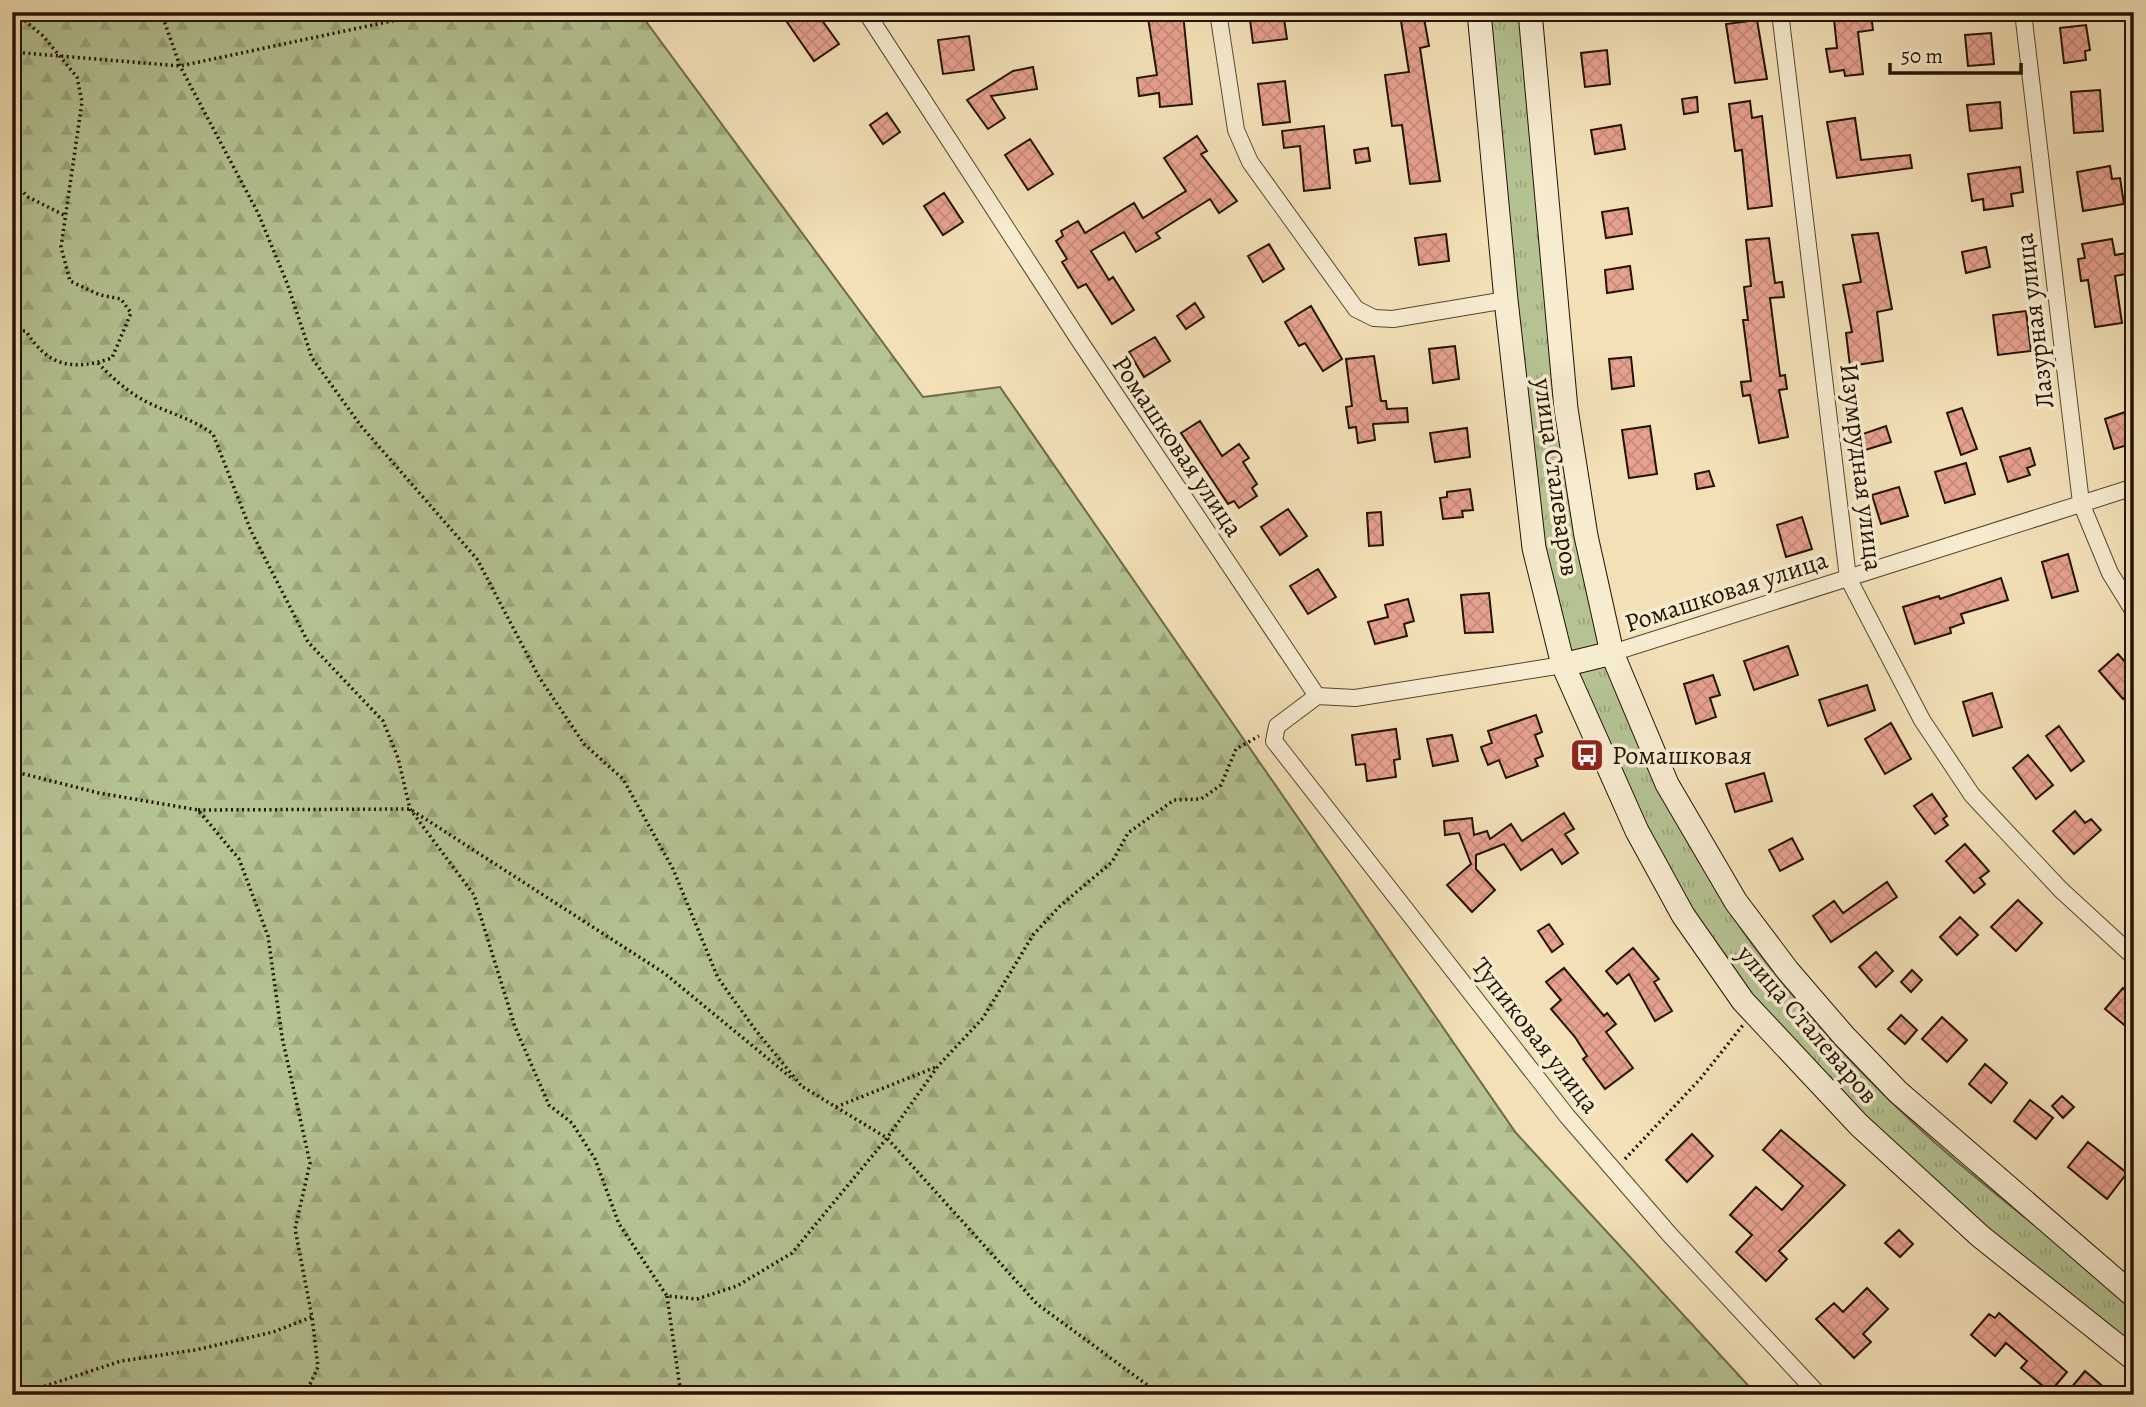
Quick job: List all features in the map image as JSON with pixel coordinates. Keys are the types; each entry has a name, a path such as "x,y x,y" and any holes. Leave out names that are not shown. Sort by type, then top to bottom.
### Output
{"main road":[{"name":"улица Сталеваров","path":"1479,12 1506,300 1534,548 1563,665 1637,831 1683,915 1754,1012 1859,1125 1970,1226 2134,1359"},
{"name":"улица Сталеваров","path":"1530,12 1566,409 1586,536 1612,653 1667,784 1696,839 1736,902 1788,971 1844,1036 1898,1091 2134,1296"},
{"path":"1563,665 1612,653"}],"street":[{"name":"Ромашковая улица","path":"866,12 1081,343 1317,696"},
{"path":"1218,12 1236,130 1250,162 1356,309 1374,318 1393,319 1506,300"},
{"name":"Изумрудная улица","path":"1780,12 1848,578 1922,720 1972,795 2061,890 2134,957"},
{"name":"Лазурная улица","path":"2022,12 2081,503 2110,573 2134,612"},
{"name":"Ромашковая улица","path":"1612,653 2134,487"},
{"path":"1277,726 1317,696 1355,698 1563,665"},
{"name":"Тупиковая улица","path":"1277,726 1275,741 1567,1116 1819,1395"}],"path":[{"path":"12,330 26,331 37,349 52,361 77,366 98,363 112,358 131,313 121,299 100,295 70,281 61,247 82,102 77,77 43,36 24,20 25,12"},
{"path":"161,12 180,66 258,213 287,283 312,358 361,426 477,559 539,677 584,744 623,779 673,869 718,978 803,1088"},
{"path":"390,12 396,21"},
{"path":"12,52 180,66 434,12"},
{"path":"12,181 28,197 64,215"},
{"path":"98,363 110,376 147,403 199,424 212,434 251,531 308,642 383,721 398,758 410,809 474,895 515,1027 549,1105 572,1123 595,1158 619,1224 667,1296 681,1395"},
{"path":"667,1296 697,1299 737,1286 792,1253 887,1138 938,1066 983,1018 1033,935 1060,906 1112,862 1128,833 1174,800 1201,799 1221,785 1236,749 1277,726"},
{"path":"12,771 99,793 198,810 410,809 664,973 803,1088 887,1138 1037,1304 1161,1395"},
{"path":"198,810 239,859 268,936 282,1037 310,1163 296,1229 318,1367 306,1395"},
{"path":"1615,1171 1701,1078 1754,1012"},
{"path":"835,1107 938,1066"},
{"path":"19,1395 121,1362 273,1332 312,1317"}],"green space":[{"path":"12,12 639,12 923,397 1000,387 1516,1133 1757,1395 12,1395"},
{"path":"1489,12 1521,12 1573,520 1600,644 1578,657 1571,651 1538,520"},
{"path":"1600,664 1607,668 1696,854 1738,924 1762,957 1837,1046 1920,1129 2134,1308 2134,1347 1945,1191 1885,1137 1827,1080 1772,1019 1722,956 1662,863 1612,756 1579,675 1583,669"}],"building":[{"path":"780,12 816,12 839,44 814,61"},
{"path":"1249,12 1283,12 1287,39 1253,43"},
{"path":"1183,13 1192,104 1160,107 1159,93 1139,96 1137,78 1157,75 1148,18"},
{"path":"1871,14 1873,30 1858,32 1863,74 1845,76 1844,70 1830,72 1826,49 1837,48 1834,19"},
{"path":"1424,18 1429,46 1420,48 1440,181 1410,184 1402,125 1392,126 1385,75 1409,72 1401,21"},
{"path":"1757,20 1767,79 1735,83 1726,24"},
{"path":"2086,25 2090,50 2085,51 2086,60 2064,63 2060,28"},
{"path":"1991,33 1994,64 1968,66 1965,35"},
{"path":"969,36 974,70 943,74 938,40"},
{"path":"1607,50 1610,84 1585,87 1581,53"},
{"path":"1033,67 1037,89 991,96 1005,118 988,129 967,100 1013,71"},
{"path":"1285,81 1290,122 1263,125 1258,84"},
{"path":"2100,90 2103,131 2074,133 2071,92"},
{"path":"1697,97 1698,112 1684,114 1682,99"},
{"path":"1750,101 1752,118 1762,116 1772,206 1748,209 1742,150 1735,151 1729,104"},
{"path":"2000,102 2002,128 1970,131 1967,105"},
{"path":"887,113 900,132 883,144 870,125"},
{"path":"1855,118 1861,160 1910,155 1912,168 1837,178 1827,122"},
{"path":"1621,125 1625,149 1595,154 1591,130"},
{"path":"1324,126 1330,188 1304,191 1300,146 1284,148 1282,131"},
{"path":"1197,136 1207,151 1201,154 1237,201 1219,213 1210,199 1156,233 1160,238 1136,252 1124,232 1091,251 1109,280 1113,277 1134,310 1112,324 1086,284 1078,288 1062,262 1067,259 1056,241 1063,236 1061,231 1078,221 1085,233 1134,203 1143,218 1186,191 1164,158"},
{"path":"1030,139 1053,174 1028,190 1005,155"},
{"path":"1368,148 1370,161 1356,163 1354,150"},
{"path":"2110,166 2112,179 2120,178 2124,204 2083,211 2077,172"},
{"path":"2020,167 2023,192 2011,194 2013,206 1984,210 1983,199 1972,201 1968,174"},
{"path":"944,193 963,222 943,235 924,206"},
{"path":"1628,208 1632,234 1606,238 1602,212"},
{"path":"1878,233 1892,309 1877,312 1883,361 1850,366 1846,333 1852,332 1843,285 1861,282 1852,235"},
{"path":"1446,234 1449,261 1419,265 1415,238"},
{"path":"1769,238 1775,283 1782,282 1784,297 1770,298 1780,376 1785,375 1787,389 1779,390 1788,437 1759,443 1750,395 1743,396 1741,382 1751,381 1743,320 1748,320 1744,287 1751,286 1746,240"},
{"path":"2112,239 2115,255 2127,253 2131,273 2115,276 2122,323 2095,327 2088,280 2081,281 2078,259 2085,258 2082,244"},
{"path":"1269,244 1284,269 1263,282 1248,256"},
{"path":"1986,247 1990,267 1966,273 1962,252"},
{"path":"1630,266 1633,289 1607,293 1605,270"},
{"path":"1195,303 1204,317 1186,329 1177,316"},
{"path":"1311,306 1342,359 1323,371 1305,343 1299,346 1285,322"},
{"path":"2026,311 2031,351 1998,355 1993,315"},
{"path":"1155,337 1170,361 1144,377 1129,352"},
{"path":"1455,346 1459,379 1433,383 1429,349"},
{"path":"1374,356 1381,401 1386,401 1387,409 1407,408 1408,422 1373,424 1375,440 1358,443 1356,427 1349,428 1346,407 1352,406 1346,359"},
{"path":"1631,357 1634,386 1612,389 1609,359"},
{"path":"1962,408 1977,449 1961,455 1947,413"},
{"path":"2134,409 2134,443 2114,449 2105,419"},
{"path":"1200,421 1222,456 1239,444 1249,458 1243,462 1257,484 1252,488 1257,496 1239,508 1234,501 1228,504 1181,433"},
{"path":"1650,426 1657,474 1629,478 1622,430"},
{"path":"1886,426 1891,442 1862,451 1857,436"},
{"path":"1467,428 1470,457 1435,462 1430,433"},
{"path":"2030,448 2035,465 2027,468 2030,475 2008,482 2000,457"},
{"path":"1966,463 1975,494 1945,503 1935,472"},
{"path":"1709,471 1714,486 1697,489 1695,474"},
{"path":"1899,487 1908,516 1881,524 1872,495"},
{"path":"1470,489 1473,510 1462,511 1463,517 1443,519 1440,498 1447,497 1447,492"},
{"path":"1288,509 1307,536 1280,555 1261,527"},
{"path":"1381,512 1383,545 1369,546 1367,513"},
{"path":"1802,517 1812,549 1786,557 1777,525"},
{"path":"2068,554 2078,591 2052,598 2042,562"},
{"path":"1318,569 1336,597 1308,614 1290,586"},
{"path":"2001,578 2008,600 1961,614 1964,623 1950,628 1951,633 1915,644 1903,607 1939,596 1940,599"},
{"path":"1489,593 1493,632 1465,633 1461,595"},
{"path":"1408,599 1414,621 1404,624 1407,636 1375,644 1368,622 1388,617 1385,605"},
{"path":"1788,646 1798,675 1754,690 1744,661"},
{"path":"2118,654 2134,672 2134,690 2123,699 2099,671"},
{"path":"1713,675 1720,695 1710,698 1716,717 1696,724 1684,684"},
{"path":"1867,685 1875,710 1828,726 1819,700"},
{"path":"1992,693 2002,727 1973,736 1963,702"},
{"path":"1536,715 1542,732 1535,735 1543,756 1535,759 1538,766 1506,778 1499,760 1488,765 1481,747 1492,743 1488,731"},
{"path":"1891,723 1911,759 1885,774 1865,739"},
{"path":"2059,726 2084,761 2071,771 2046,736"},
{"path":"1396,729 1400,759 1394,760 1396,777 1367,781 1365,764 1356,765 1352,735"},
{"path":"1452,735 1458,761 1433,766 1427,739"},
{"path":"2028,755 2053,785 2036,799 2013,768"},
{"path":"1764,773 1772,801 1735,812 1726,784"},
{"path":"1932,794 1947,816 1943,819 1948,825 1935,834 1914,806"},
{"path":"2075,811 2085,823 2091,819 2101,830 2074,854 2053,831"},
{"path":"1564,813 1574,829 1565,834 1578,853 1562,864 1552,849 1521,870 1504,844 1476,855 1476,869 1495,890 1472,912 1447,885 1471,864 1459,833 1445,835 1444,821 1472,818 1474,835 1487,831 1490,839 1511,824 1522,841"},
{"path":"1792,838 1803,859 1780,871 1769,850"},
{"path":"1965,844 1989,871 1980,878 1985,884 1974,893 1946,861"},
{"path":"1887,882 1897,897 1831,942 1813,916 1834,901 1843,913"},
{"path":"2018,900 2042,923 2016,951 1991,927"},
{"path":"1960,917 1978,935 1957,955 1940,937"},
{"path":"1549,924 1563,944 1552,952 1538,931"},
{"path":"1633,948 1659,979 1654,982 1672,1011 1655,1021 1629,974 1617,984 1606,971"},
{"path":"1876,952 1893,971 1876,987 1859,967"},
{"path":"1564,968 1604,1016 1607,1013 1616,1024 1606,1032 1633,1068 1605,1089 1583,1059 1587,1056 1575,1037 1551,1009 1561,1000 1546,982"},
{"path":"1912,970 1922,980 1911,992 1901,982"},
{"path":"2123,988 2134,997 2134,1033 2105,1009"},
{"path":"1901,1015 1917,1030 1905,1044 1888,1029"},
{"path":"1942,1017 1967,1040 1947,1062 1922,1039"},
{"path":"1985,1064 2007,1083 1991,1103 1969,1084"},
{"path":"2062,1096 2074,1107 2063,1118 2052,1106"},
{"path":"2030,1100 2053,1118 2036,1139 2014,1121"},
{"path":"1781,1130 1845,1185 1779,1251 1787,1259 1766,1281 1736,1252 1752,1235 1730,1215 1756,1187 1782,1210 1803,1186 1763,1150"},
{"path":"1692,1134 1713,1156 1687,1182 1666,1160"},
{"path":"2088,1142 2127,1173 2107,1199 2068,1167"},
{"path":"1899,1230 1913,1244 1900,1257 1885,1243"},
{"path":"1867,1288 1888,1309 1863,1334 1871,1342 1854,1358 1816,1319 1834,1303 1843,1312"},
{"path":"1999,1313 2067,1372 2050,1392 2021,1368 2027,1361 2006,1343 1995,1356 1971,1335 1989,1314 1995,1318"},
{"path":"2085,1371 2113,1395 2079,1395 2071,1388"}],"place":[{"name":"Ромашковая","path":"1587,755"}]}
